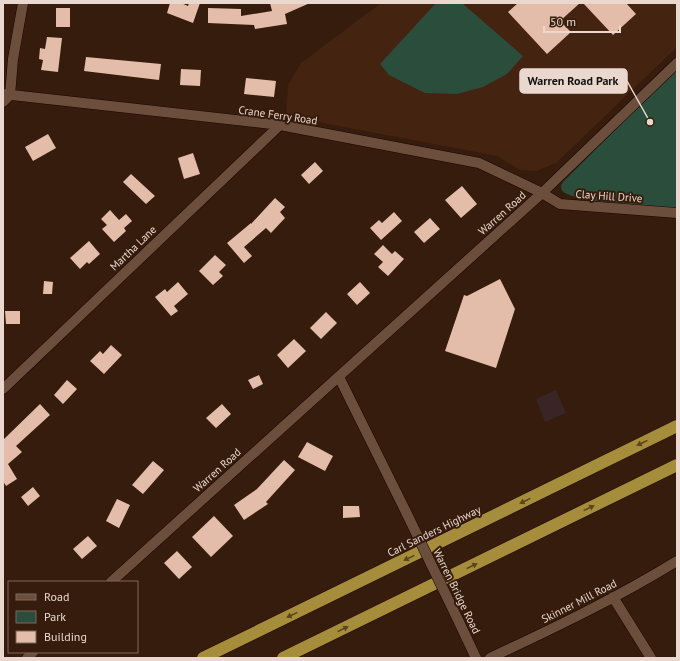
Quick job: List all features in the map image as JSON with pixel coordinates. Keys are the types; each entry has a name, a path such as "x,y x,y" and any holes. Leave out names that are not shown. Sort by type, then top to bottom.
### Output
{"highway":[{"name":"Carl Sanders Highway","path":"202,658 677,426"},
{"path":"283,658 677,465"}],"street":[{"path":"6,97 23,3"},
{"name":"Warren Road","path":"112,581 542,193 677,63"},
{"name":"Crane Ferry Road","path":"6,97 280,125 479,163 542,193"},
{"name":"Martha Lane","path":"3,389 280,125"},
{"name":"Clay Hill Drive","path":"542,193 560,204 677,213"},
{"name":"Warren Bridge Road","path":"339,377 476,658"},
{"name":"Skinner Mill Road","path":"490,658 554,628 677,561"},
{"path":"613,597 651,658"}],"shaded area":[{"path":"381,3 677,3 677,47 556,163 537,171 520,170 497,156 286,116 288,85 301,63"},
{"path":"556,390 566,413 545,422 536,399"}],"green space":[{"path":"436,3 462,3 523,56 507,74 483,87 457,94 425,93 389,75 380,64"},
{"path":"677,68 677,210 596,201 580,198 568,194 562,190 561,188 565,180"}],"building":[{"path":"170,3 181,3 188,6 189,3 200,3 193,23 167,13"},
{"path":"270,3 310,3 285,14 287,24 255,29 254,25 208,23 208,8 241,9 241,16 272,11"},
{"path":"518,3 580,3 560,21 571,32 547,54 508,12"},
{"path":"583,3 626,3 636,14 613,35"},
{"path":"56,8 70,8 70,27 56,27"},
{"path":"47,37 62,38 58,72 41,70 43,60 39,59 40,48 45,49"},
{"path":"86,57 161,64 159,80 84,71"},
{"path":"181,69 201,70 200,86 180,85"},
{"path":"246,78 276,81 274,97 244,94"},
{"path":"48,134 56,148 33,161 25,147"},
{"path":"193,153 200,174 184,179 178,158"},
{"path":"315,162 323,171 309,184 301,175"},
{"path":"131,174 155,196 146,204 123,182"},
{"path":"462,186 477,204 461,218 445,200"},
{"path":"275,198 285,207 280,212 285,218 271,233 266,228 244,247 252,256 244,263 227,243 251,224"},
{"path":"110,210 119,220 126,214 132,221 124,228 126,231 114,242 102,229 107,225 101,219"},
{"path":"394,212 402,221 381,240 370,228 379,220 382,223"},
{"path":"430,218 440,229 424,243 414,232"},
{"path":"89,241 100,254 89,264 87,262 80,269 70,258"},
{"path":"383,245 392,254 395,251 404,259 388,276 378,267 383,262 374,254"},
{"path":"215,255 226,265 219,272 223,276 213,285 199,271"},
{"path":"500,279 515,309 496,368 445,351 464,295 467,296"},
{"path":"44,281 53,282 52,294 43,294"},
{"path":"178,282 188,294 174,306 178,311 171,316 155,297 165,289 167,292"},
{"path":"360,282 370,293 357,305 347,294"},
{"path":"5,311 20,311 20,324 6,324"},
{"path":"326,312 337,323 321,339 310,328"},
{"path":"294,339 306,351 288,368 277,355"},
{"path":"111,345 122,355 104,374 90,361 100,351 103,354"},
{"path":"259,375 263,384 253,389 248,380"},
{"path":"67,380 77,389 63,404 54,395"},
{"path":"40,404 50,415 16,446 22,452 8,464 17,479 6,486 3,481 3,440"},
{"path":"222,404 231,414 216,428 206,418"},
{"path":"307,442 333,456 325,471 298,457"},
{"path":"284,460 295,470 266,502 268,504 244,520 234,505 257,489"},
{"path":"153,461 164,470 143,494 132,485"},
{"path":"33,487 40,496 28,506 21,497"},
{"path":"117,499 130,505 119,528 106,521"},
{"path":"343,506 359,506 360,517 343,518"},
{"path":"214,516 233,536 211,557 192,537"},
{"path":"88,536 97,546 82,559 73,549"},
{"path":"177,551 192,567 179,579 164,563"}],"place":[{"name":"Warren Road Park","path":"650,122"}]}
